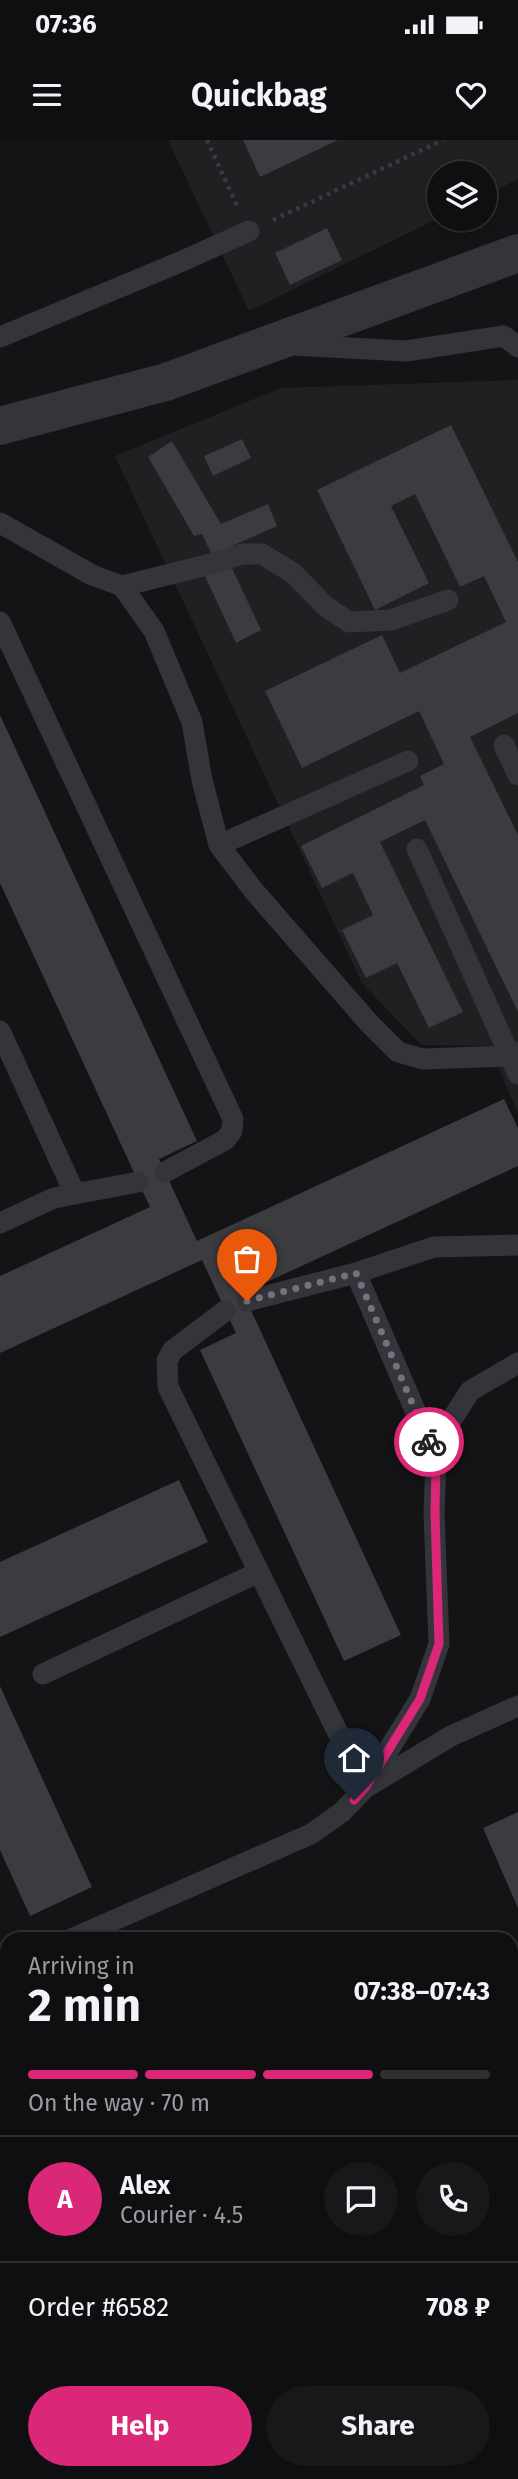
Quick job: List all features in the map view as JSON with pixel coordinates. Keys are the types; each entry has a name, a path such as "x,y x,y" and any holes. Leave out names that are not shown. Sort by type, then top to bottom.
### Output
{"street":[{"path":"0,426 166,382 518,253"}],"lane":[{"path":"0,337 249,231"},
{"path":"272,344 406,351 504,336 518,347"},
{"path":"0,523 92,575 121,586 155,631 192,722 202,780 219,845 262,901 368,1022 398,1052 423,1059 515,1061 417,849"},
{"path":"121,586 242,554 262,554 293,573 325,606 349,622 391,620 448,600"},
{"path":"0,622 233,1119 234,1125 229,1136 165,1172"},
{"path":"503,746 518,775"},
{"path":"219,845 408,761"},
{"path":"0,1031 75,1194"},
{"path":"0,1223 54,1198 138,1182"},
{"path":"247,1301 356,1273 434,1247 518,1245"},
{"path":"356,1273 436,1459"},
{"path":"225,1311 172,1351 167,1361 168,1387 365,1788"},
{"path":"87,1932 311,1833 342,1812 365,1788 420,1699 439,1644 436,1459 448,1425 470,1391 518,1363"},
{"path":"43,1674 259,1572"},
{"path":"365,1788 451,1736 518,1706"}],"path":[{"path":"207,140 249,231 443,140"}],"shaded area":[{"path":"168,140 518,140 518,179 497,190 497,161 427,161 427,224 249,311"},
{"path":"518,380 518,1113 489,1046 421,1045 362,983 115,456 281,388"}],"building":[{"path":"243,140 338,140 260,177"},
{"path":"327,228 342,260 290,285 275,253"},
{"path":"451,425 518,562 518,713 470,737 518,835 518,1012 425,820 380,842 463,1012 429,1028 397,963 366,978 342,930 373,915 353,873 322,888 301,846 424,785 420,776 444,764 419,711 302,768 265,691 382,635 400,673 506,622 484,576 460,587 415,494 391,506 429,583 375,610 317,490"},
{"path":"242,439 251,458 213,476 204,456"},
{"path":"172,441 221,524 268,504 277,526 212,555 202,534 194,536 148,457"},
{"path":"230,564 261,630 236,643 205,576"},
{"path":"0,715 197,1141 159,1159 197,1241 504,1099 518,1128 518,1166 243,1293 401,1635 344,1661 200,1350 236,1333 202,1260 0,1353 0,1276 150,1207 0,883"},
{"path":"179,1480 208,1542 0,1637 0,1562"},
{"path":"0,1686 92,1887 30,1916 0,1850"},
{"path":"518,1812 518,1908 483,1828"}],"way so far":[{"path":"247,1301 356,1273 429,1442"}],"route":[{"path":"354,1800 365,1788 420,1699 439,1644 436,1459 429,1442"}]}
